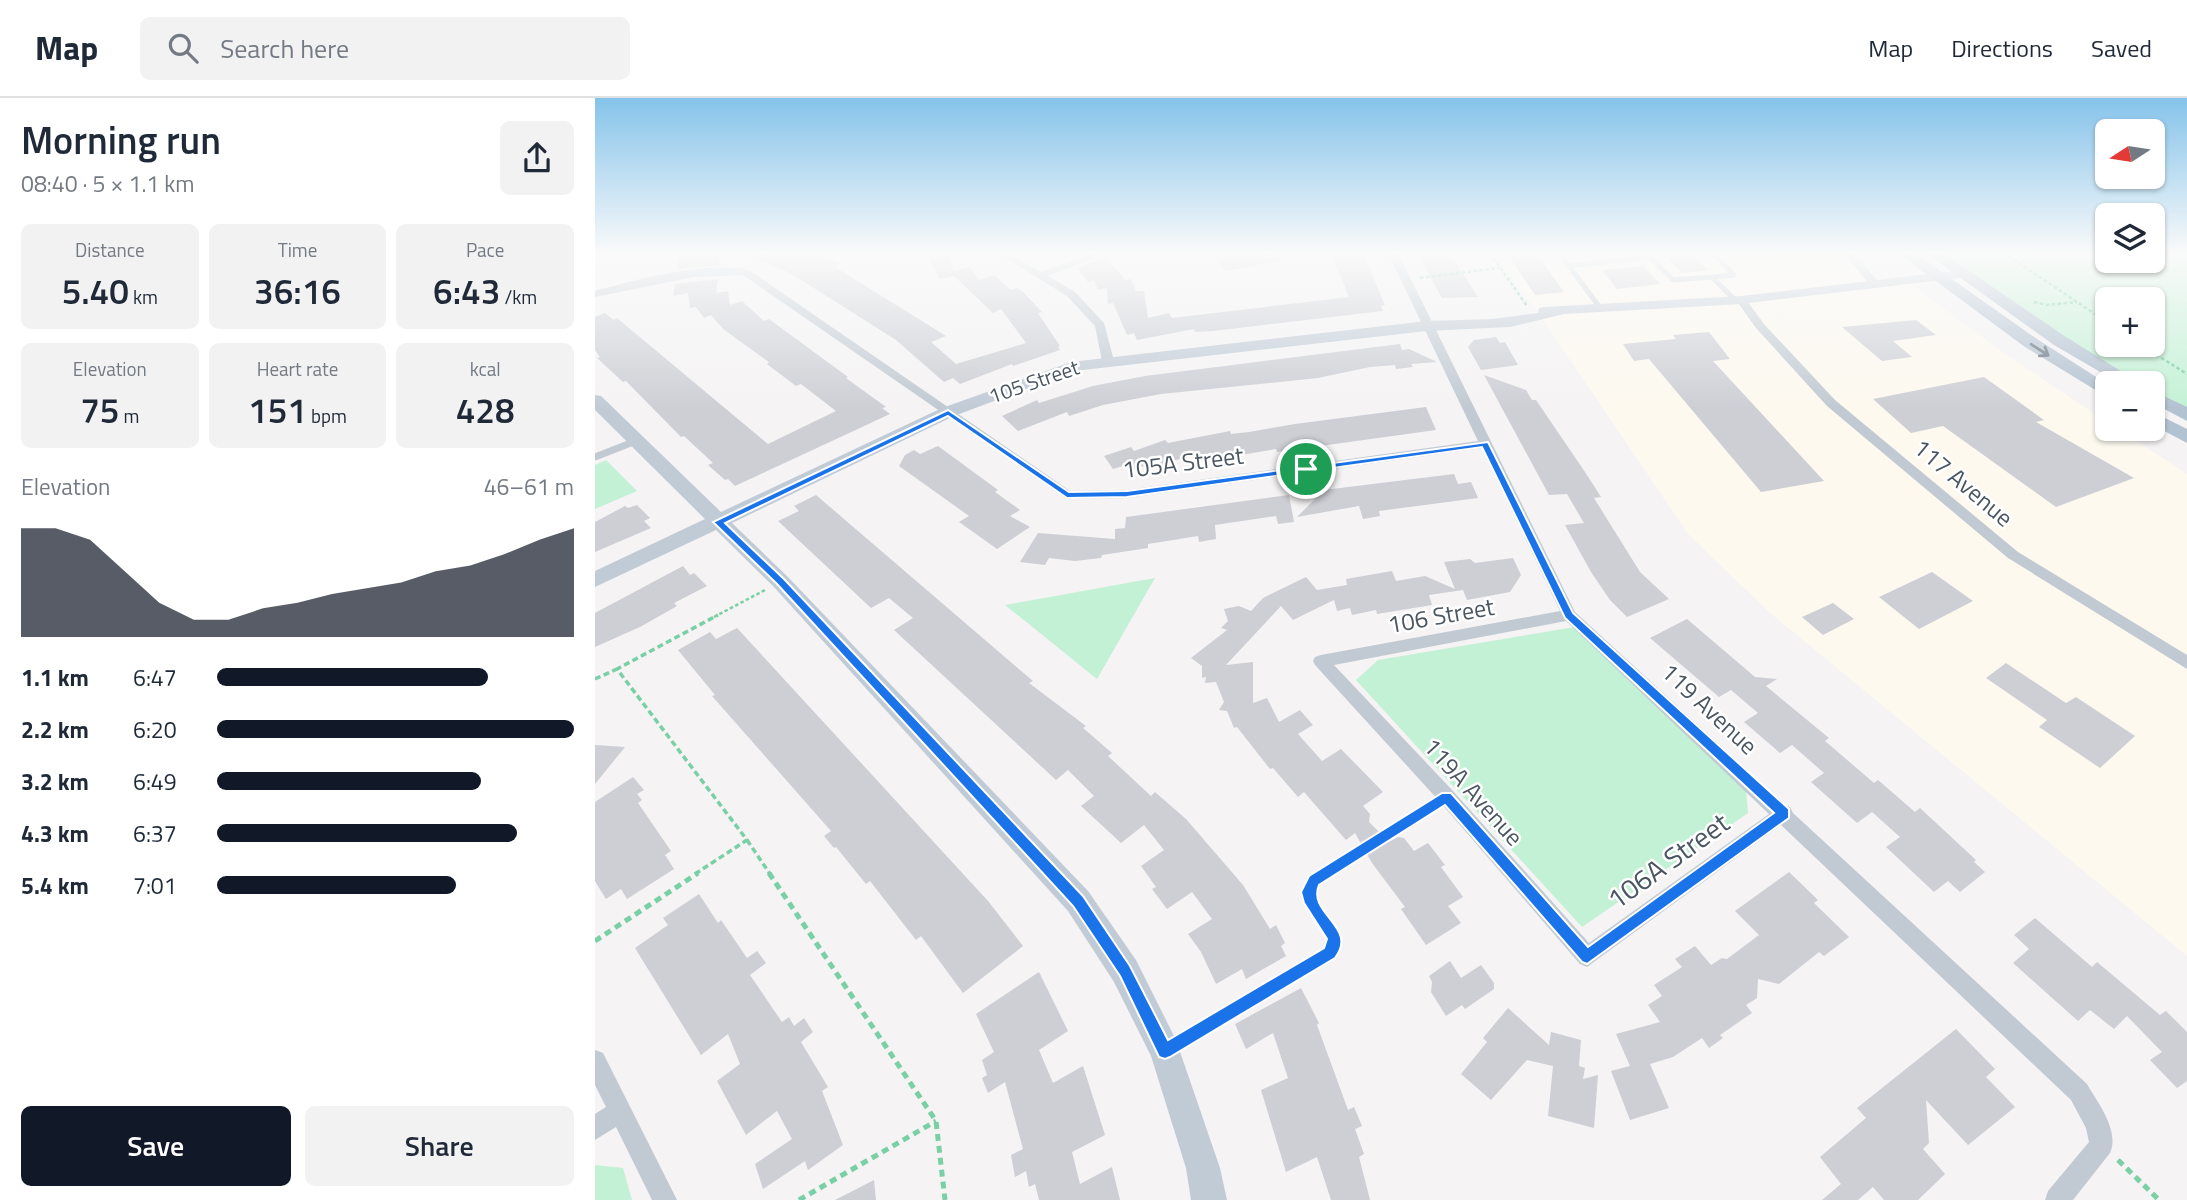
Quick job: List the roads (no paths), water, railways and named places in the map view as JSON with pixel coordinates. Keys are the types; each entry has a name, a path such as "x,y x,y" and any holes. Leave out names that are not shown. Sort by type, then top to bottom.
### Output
{"main road":[{"path":"1975,304 2095,383"},
{"path":"2007,304 2111,371"},
{"path":"2165,403 2187,415"},
{"path":"2165,425 2187,437"}],"street":[{"name":"105A Street","path":"793,304 1067,495 1127,494 1485,444"},
{"path":"1081,304 1100,325 1108,360"},
{"name":"119 Avenue","path":"1417,304 1569,615 1784,813 2079,1092 2100,1135 2057,1200"},
{"name":"105 Street","path":"595,580 948,412 1070,367 1108,360 1427,326 1462,326 1541,317 1558,312 1671,304"},
{"name":"117 Avenue","path":"1742,304 1831,403 2013,555 2187,663"},
{"path":"595,400 780,581 1078,901 1125,971 1165,1051 1203,1168 1209,1200"},
{"name":"106 Street","path":"1321,661 1569,615"},
{"name":"119A Avenue","path":"1321,661 1447,797 1587,957"},
{"name":"106A Street","path":"1587,957 1784,813"},
{"path":"595,1061 665,1200"},
{"path":"595,1128 621,1111"}],"lane":[{"path":"1598,304 1601,309"},
{"path":"595,457 636,441"}]}
